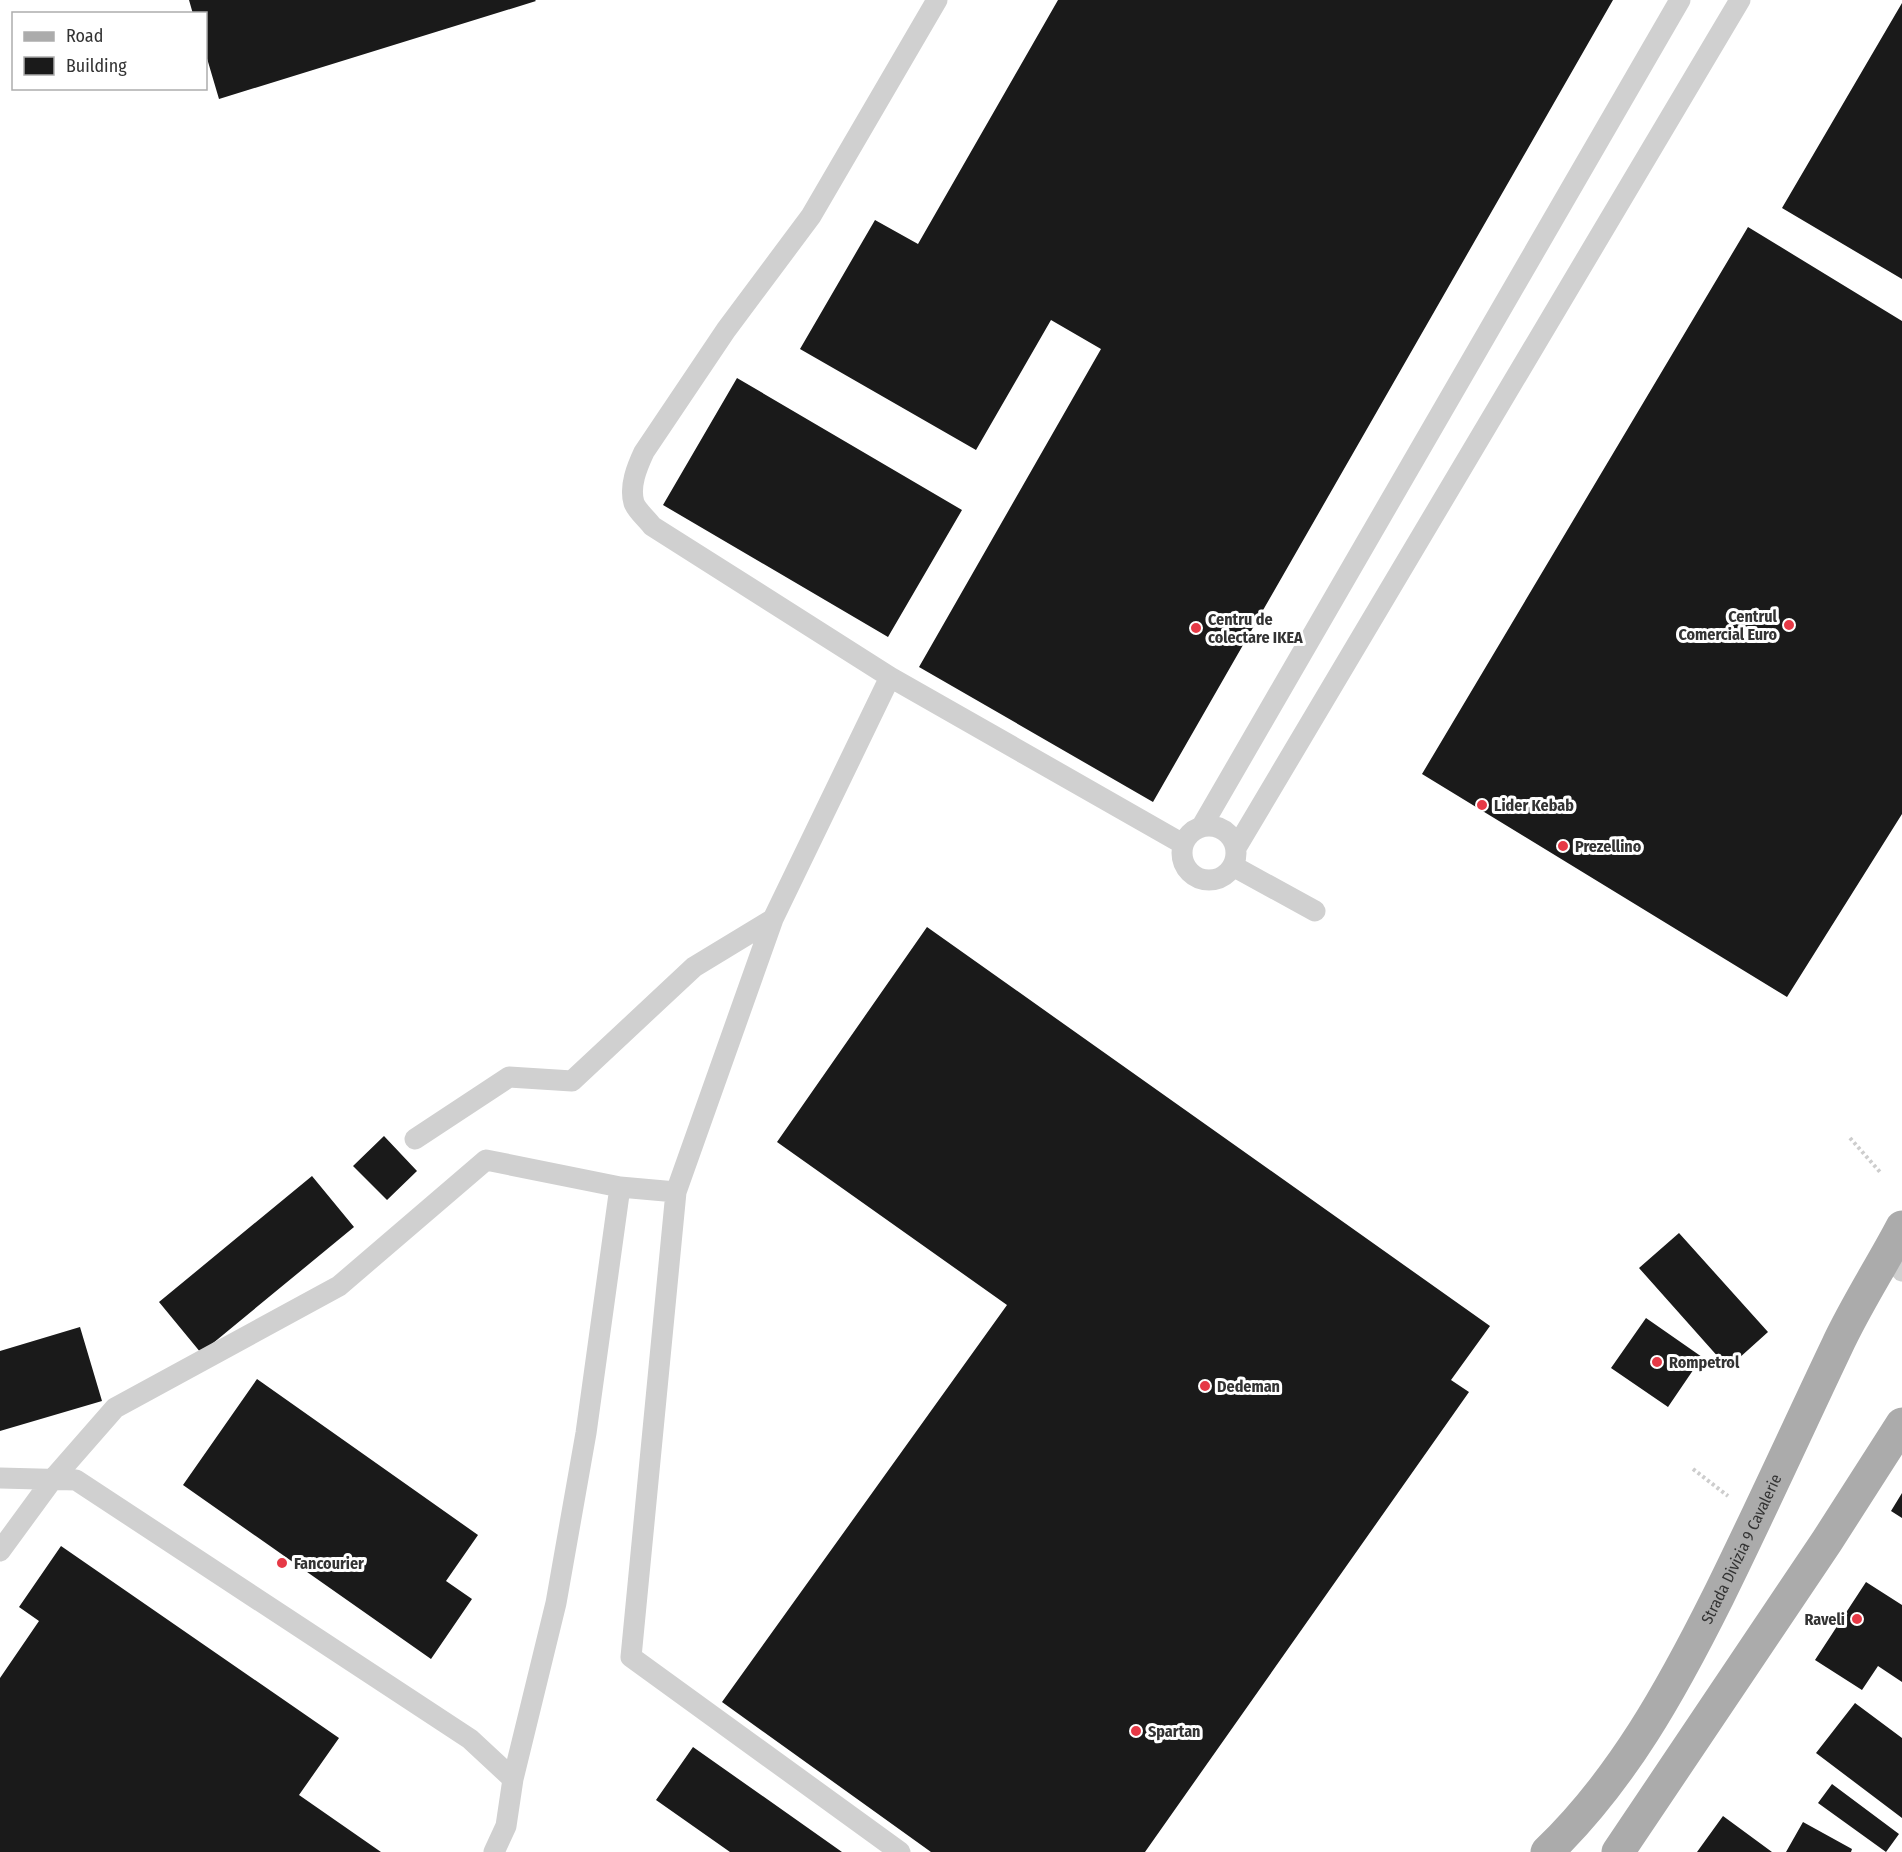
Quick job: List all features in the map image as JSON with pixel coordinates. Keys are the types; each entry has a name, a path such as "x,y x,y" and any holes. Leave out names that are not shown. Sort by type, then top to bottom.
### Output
{"main road":[{"name":"Strada Divizia 9 Cavalerie","path":"1547,1852 1608,1785 1632,1750 1690,1653 1757,1518 1838,1344 1898,1250"},
{"path":"1618,1852 1827,1541 1902,1424"}],"lane":[{"path":"937,0 812,216 726,330 644,453 636,469 633,488 635,504 652,526 890,677 1183,844"},
{"path":"1202,826 1680,0"},
{"path":"1315,911 1235,857 1228,833 1221,828 1202,826 1194,830 1183,844 1183,862 1194,876 1212,880 1221,878 1235,857 1740,0"},
{"path":"890,677 773,919 676,1192 630,1657 900,1852"},
{"path":"415,1139 509,1077 572,1081 694,967 773,919"},
{"path":"0,1551 52,1480 116,1408 339,1286 486,1160 620,1187 676,1192"},
{"path":"494,1852 506,1826 513,1779 556,1603 586,1433 620,1187"},
{"path":"0,1478 76,1480 470,1739 513,1779"}],"path":[{"path":"1850,1138 1880,1172"},
{"path":"1693,1469 1757,1518"}],"building":[{"path":"189,0 536,1 219,99 207,58 207,12 192,12"},
{"path":"1058,0 1613,0 1153,802 919,667 1101,349 1051,320 976,450 800,349 875,220 918,244"},
{"path":"1902,3 1902,279 1782,208"},
{"path":"1748,227 1902,321 1902,814 1787,997 1422,774"},
{"path":"737,378 962,510 888,637 663,505"},
{"name":"Dedeman","path":"927,927 1490,1326 1451,1380 1469,1392 1145,1852 931,1852 722,1702 1007,1305 777,1142"},
{"path":"384,1136 417,1171 387,1200 353,1166"},
{"path":"312,1176 354,1227 201,1353 159,1302"},
{"path":"1679,1233 1768,1332 1728,1368 1639,1268"},
{"name":"Rompetrol","path":"1646,1318 1702,1357 1668,1407 1611,1368"},
{"path":"80,1327 102,1401 0,1431 0,1351"},
{"path":"257,1379 478,1535 446,1581 472,1599 431,1659 183,1485"},
{"path":"1902,1493 1902,1518 1891,1511"},
{"path":"61,1546 339,1738 299,1795 381,1852 0,1852 0,1678 39,1621 19,1607"},
{"path":"1866,1582 1902,1605 1902,1682 1878,1666 1862,1690 1815,1660"},
{"path":"1855,1703 1902,1738 1902,1818 1816,1753"},
{"path":"693,1747 842,1852 730,1852 656,1800"},
{"path":"1832,1784 1899,1834 1886,1852 1818,1803"},
{"path":"1723,1816 1772,1852 1697,1852"},
{"path":"1803,1822 1852,1849 1851,1852 1786,1852"}],"place":[{"name":"Centrul Comercial Euro","path":"1789,625"},
{"name":"Centru de colectare IKEA","path":"1196,628"},
{"name":"Lider Kebab","path":"1482,805"},
{"name":"Prezellino","path":"1563,846"},
{"name":"Rompetrol","path":"1657,1362"},
{"name":"Dedeman","path":"1205,1386"},
{"name":"Fancourier","path":"282,1563"},
{"name":"Raveli","path":"1857,1619"},
{"name":"Spartan","path":"1136,1731"}]}
